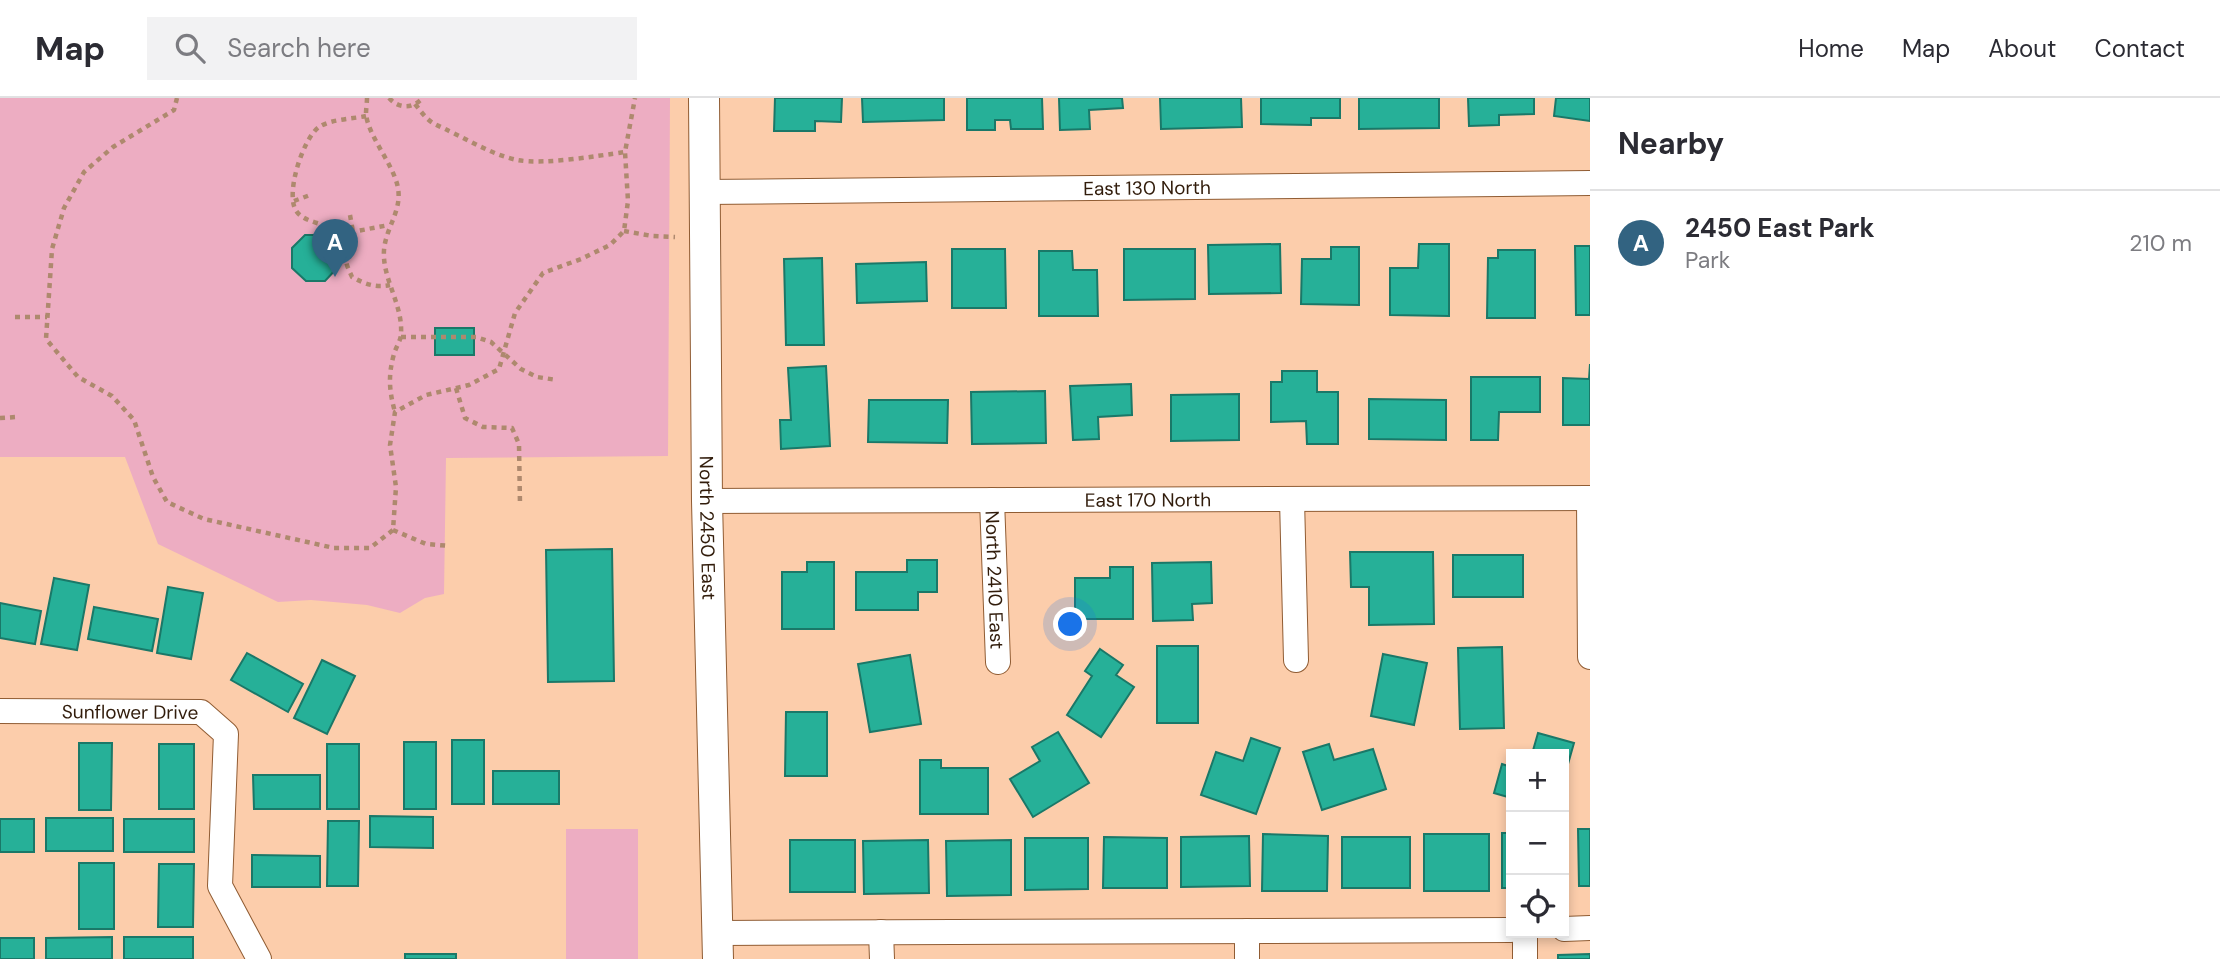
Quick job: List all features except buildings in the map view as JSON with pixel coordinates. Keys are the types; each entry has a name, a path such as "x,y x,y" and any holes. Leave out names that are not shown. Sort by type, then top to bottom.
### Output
{"street":[{"name":"North 2450 East","path":"704,98 707,501 718,946"},
{"name":"East 130 North","path":"704,192 1590,183"},
{"name":"East 170 North","path":"707,501 1590,498"},
{"path":"1590,498 1590,657"},
{"path":"1292,499 1296,660"},
{"name":"North 2410 East","path":"992,500 998,662"},
{"name":"Sunflower Drive","path":"0,711 201,712 226,734 220,886 260,959"},
{"path":"1569,929 1590,928"},
{"path":"718,946 881,932 1506,930"},
{"path":"1247,931 1247,959"},
{"path":"881,932 882,959"},
{"path":"1525,938 1525,959"}],"path":[{"path":"177,98 174,110 113,148 84,172 64,208 52,248 46,339 78,377 112,396 134,420 153,477 167,502 204,519 334,548 370,548 393,530 396,487 390,445 395,412 389,386 390,369 401,337 400,317 385,271 384,249 390,225 400,205 398,185 366,116 368,98"},
{"path":"389,98 404,107 415,104 422,98"},
{"path":"395,412 426,395 469,385 499,369 515,313 542,273 610,245 624,231 628,201 625,152 635,98"},
{"path":"415,104 430,124 476,146 519,160 580,158 625,152"},
{"path":"366,116 326,123 316,129 294,172 293,201 296,212 307,220 325,224 342,240 352,277 366,285 390,285"},
{"path":"293,201 310,195"},
{"path":"350,215 354,232"},
{"path":"342,240 354,232 390,225"},
{"path":"624,231 675,237"},
{"path":"15,317 47,317"},
{"path":"401,337 476,337 491,342 521,369 537,377 557,380"},
{"path":"456,388 465,418 483,427 512,428 519,444 520,505"},
{"path":"0,418 17,417"},
{"path":"393,530 426,544 450,546"}],"shaded area":[{"path":"0,98 670,98 668,456 446,458 444,594 425,598 400,613 367,605 311,600 278,602 158,544 125,457 0,457"},
{"path":"566,829 638,829 638,959 566,959"}],"place":[{"name":"2450 East Park","path":"335,277"}]}
